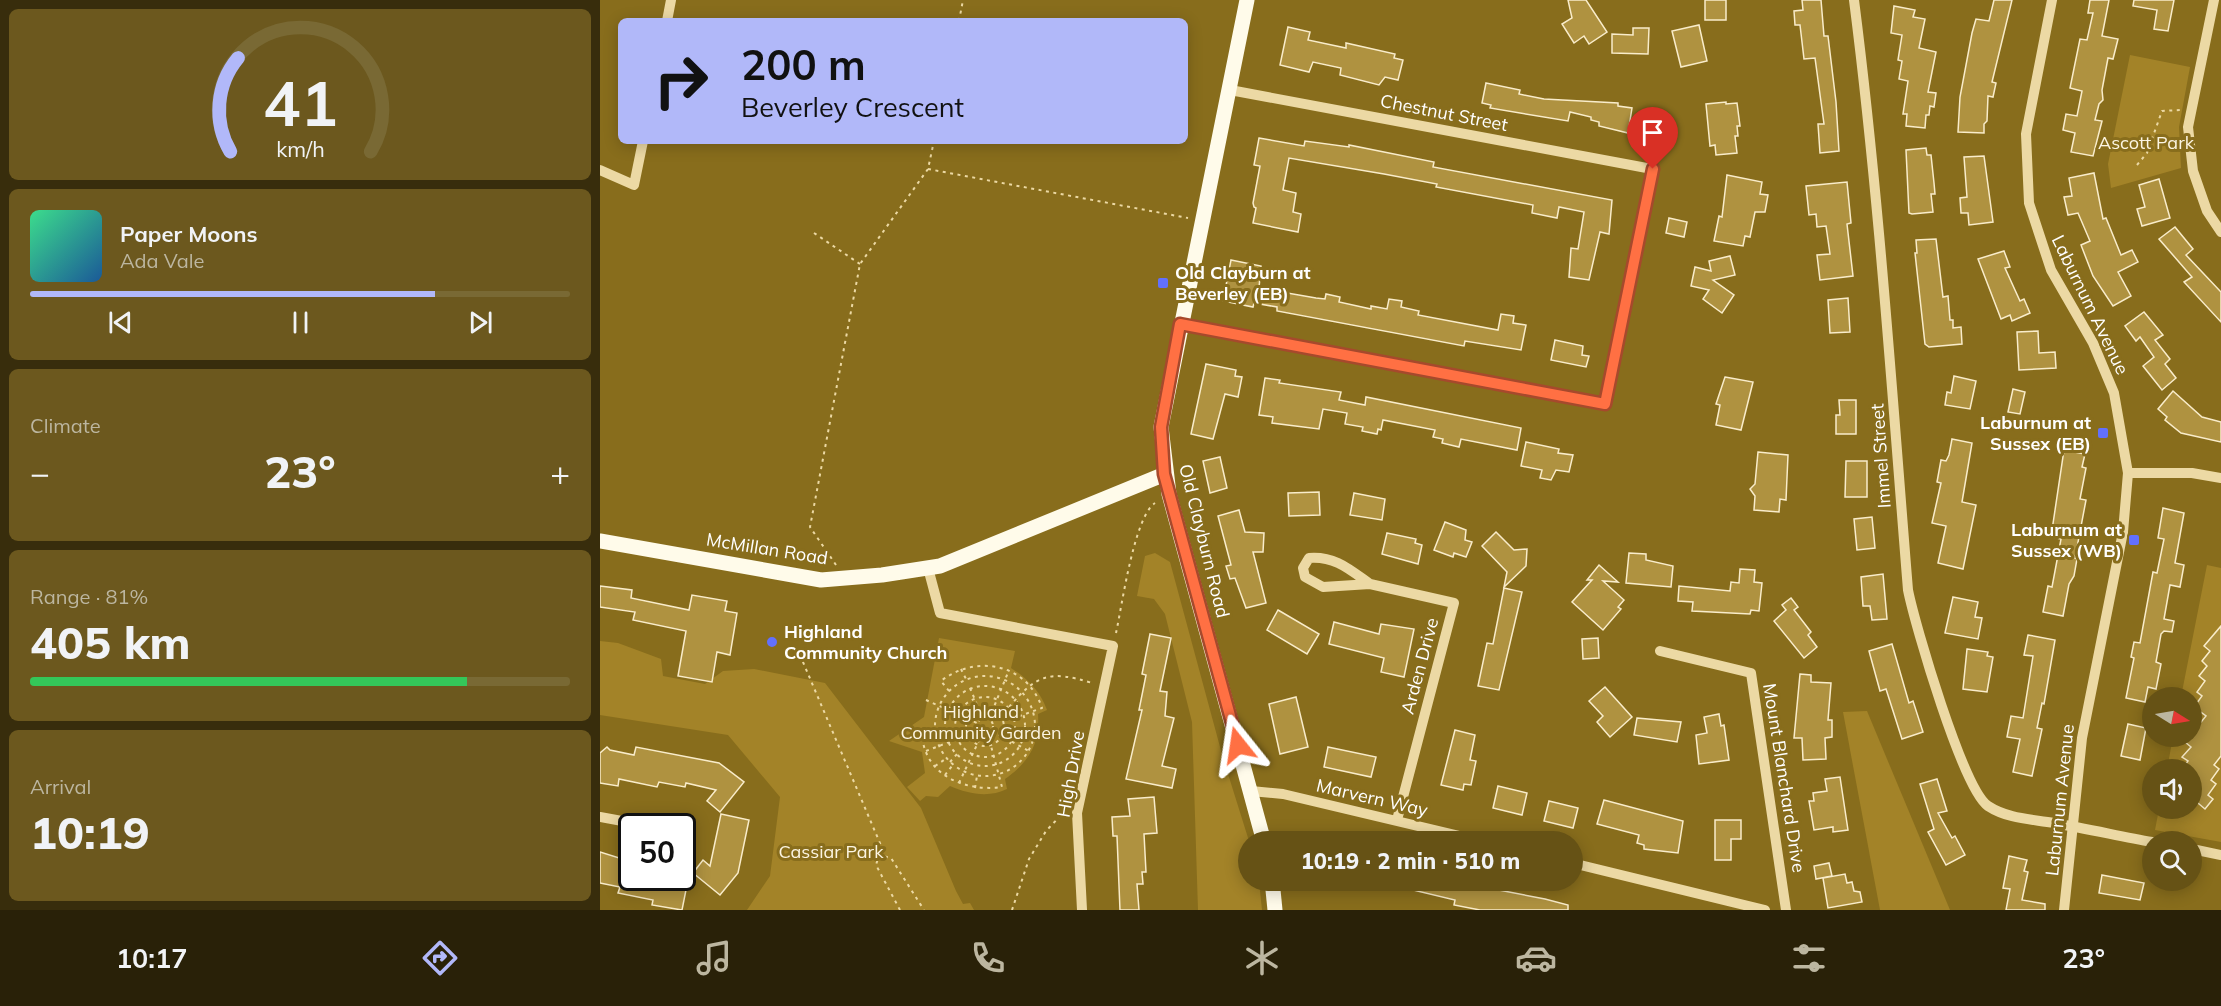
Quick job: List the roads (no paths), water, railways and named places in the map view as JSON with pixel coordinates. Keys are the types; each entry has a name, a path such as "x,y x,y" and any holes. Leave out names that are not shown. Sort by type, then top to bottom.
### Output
{"main road":[{"name":"Old Clayburn Road","path":"1247,0 1161,427 1164,474 1261,831"},
{"name":"McMillan Road","path":"600,541 821,580 845,579 940,566 1164,474"},
{"path":"1273,891 1275,910"}],"street":[{"path":"668,18 671,0"},
{"name":"Immel Street","path":"1854,0 1873,153 1888,316 1908,590 1913,617 1948,722 1977,794 1986,805 2012,817 2142,840"},
{"name":"Laburnum Avenue","path":"2052,0 2026,134 2029,203 2051,270 2093,343 2114,393 2128,473 2123,532 2082,738 2064,910"},
{"path":"2214,0 2188,127 2193,171 2207,211 2221,232"},
{"name":"Chestnut Street","path":"1180,324 1605,404 1653,169 1230,90"},
{"path":"600,170 634,185 642,144"},
{"path":"2128,473 2192,472 2221,478"},
{"name":"Arden Drive","path":"1370,584 1339,562 1329,558 1309,558 1303,568 1305,577 1323,587 1370,584 1454,603 1397,820"},
{"name":"High Drive","path":"928,568 940,613 1113,646 1077,813 1082,910"},
{"name":"Mount Blanchard Drive","path":"1660,651 1751,673 1786,910"},
{"name":"Marvern Way","path":"1251,790 1283,794 1441,831"},
{"path":"600,817 618,820"},
{"path":"2202,851 2221,855"},
{"path":"1583,866 1765,910"}],"place":[{"name":"Old Clayburn at Beverley (EB)","path":"1163,283"},
{"name":"Laburnum at Sussex (EB)","path":"2103,433"},
{"name":"Laburnum at Sussex (WB)","path":"2134,540"},
{"name":"Highland Community Church","path":"772,642"}],"park label":[{"name":"Ascott Park","path":"2146,143"},
{"name":"Highland Community Garden","path":"981,722"},
{"name":"Cassiar Park","path":"831,852"}]}
